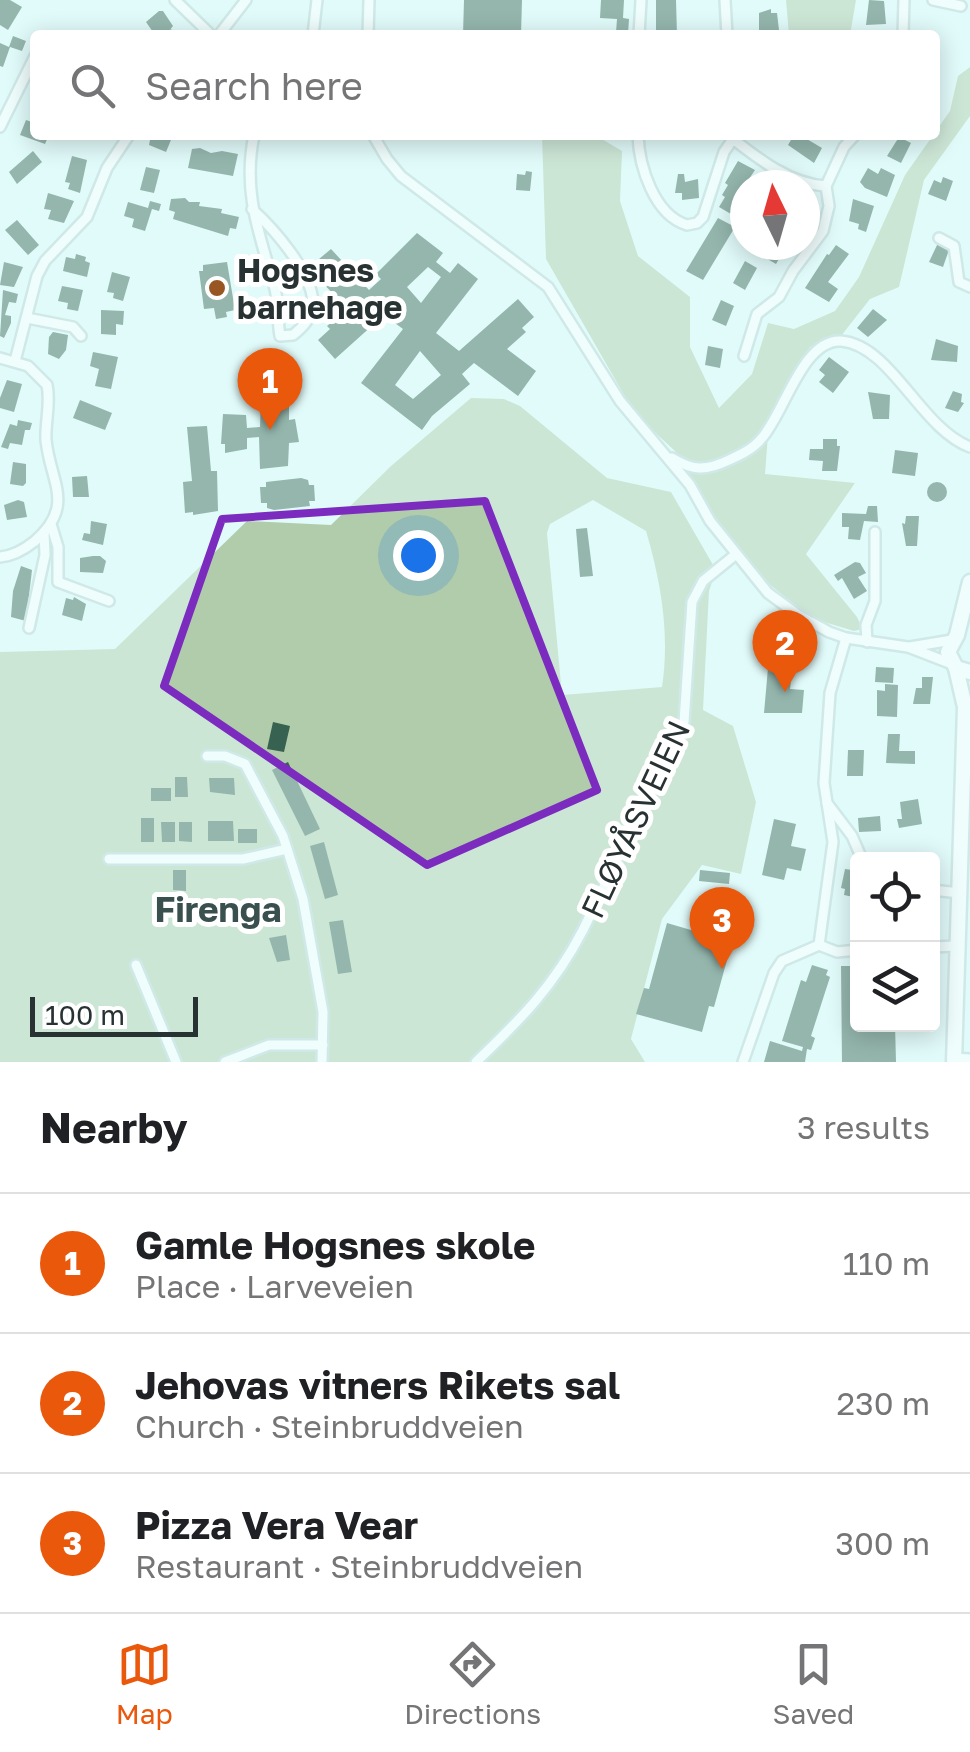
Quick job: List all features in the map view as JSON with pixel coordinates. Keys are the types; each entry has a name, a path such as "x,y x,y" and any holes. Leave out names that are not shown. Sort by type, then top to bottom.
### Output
{"main road":[{"path":"959,1060 957,946 968,702 959,668 948,652 960,636 970,582"}],"street":[{"path":"175,0 201,30"},
{"path":"223,30 246,0"},
{"path":"314,30 317,0"},
{"path":"368,30 369,0"},
{"path":"639,30 640,0"},
{"path":"725,0 727,30"},
{"path":"903,30 904,0 912,0"},
{"path":"933,0 960,6"},
{"path":"0,127 30,66"},
{"path":"14,361 37,276 45,261 87,217 107,168 125,140"},
{"path":"252,208 293,256 313,302 308,320 294,336 280,336 275,291 256,234 252,208 254,140"},
{"path":"376,140 400,176 548,287 620,401 690,485 735,556 782,604 846,638 908,648 959,668"},
{"path":"639,140 645,174 654,193 670,216 687,225 703,217 729,140"},
{"path":"734,140 786,175 826,186"},
{"path":"744,356 758,314 779,296 823,231 830,206 826,186 850,140"},
{"path":"939,238 954,246 959,282 970,287"},
{"path":"26,318 73,327 81,336"},
{"path":"664,454 684,466 702,470 743,453 772,426 814,353 843,341 868,352 932,420 956,441 970,447"},
{"path":"0,358 36,371 49,392 46,439 58,488 58,506 48,528 29,628"},
{"path":"0,557 30,545 48,528"},
{"path":"48,528 58,547 58,582 109,601"},
{"path":"868,642 866,625 875,601 876,532"},
{"name":"FLØYÅSVEIEN","path":"476,1062 543,995 566,964 684,722 692,602 704,581 735,556"},
{"path":"908,648 960,636"},
{"path":"818,945 834,842 826,801 830,693 846,638"},
{"path":"207,756 224,756 245,764 287,848 303,899 323,1012 322,1062"},
{"path":"826,801 841,818 858,852"},
{"path":"109,859 244,859 287,848"},
{"path":"940,891 960,894"},
{"path":"743,1062 774,973 782,961 818,945 837,952 850,951"},
{"path":"940,947 957,946"},
{"path":"136,965 176,1062"},
{"path":"225,1062 269,1045 323,1045"}],"highlighted area":[{"path":"485,501 597,790 427,865 164,686 222,519"}],"green space":[{"path":"786,0 856,0 851,30 789,30"},
{"path":"970,67 970,116 924,180 899,287 870,299 841,336 810,347 769,422 765,474 855,483 806,554 857,617 863,629 854,631 811,618 758,575 715,521 675,451 635,414 546,259 542,140 603,140 622,151 620,201 638,256 690,297 690,347 719,408 752,374 768,323 794,329 835,311 859,277 905,175 930,140 940,140 940,125 950,111 958,76"},
{"path":"471,398 504,399 520,406 607,478 671,492 716,570 709,591 703,710 733,726 756,802 741,874 702,865 662,919 631,1039 645,1062 0,1062 0,652 115,649 247,521 331,525 391,466","holes":["593,500 646,531 663,608 662,687 562,695 547,533 550,524"]}],"building":[{"path":"0,0 10,0 22,7 8,30 0,25"},
{"path":"464,0 522,0 521,30 463,30"},
{"path":"601,0 624,0 623,18 629,19 628,30 616,30 617,19 600,18"},
{"path":"656,0 676,0 677,30 656,30"},
{"path":"869,0 884,1 886,24 866,25"},
{"path":"771,9 771,13 777,13 779,30 759,30 759,13"},
{"path":"163,11 173,26 170,30 152,30 146,22"},
{"path":"13,36 26,41 22,51 10,47 3,67 0,66 0,43 9,47"},
{"path":"26,120 30,121 30,139 20,135"},
{"path":"150,140 171,140 166,152 149,145"},
{"path":"791,140 808,140 822,148 814,163 788,145"},
{"path":"897,140 911,143 901,163 887,156"},
{"path":"192,149 211,153 238,154 233,176 188,168"},
{"path":"33,151 42,162 17,184 9,172"},
{"path":"72,156 87,160 80,193 68,189 70,183 65,182"},
{"path":"738,161 755,170 733,170"},
{"path":"146,167 160,170 154,193 140,190"},
{"path":"868,168 878,174 881,168 895,175 887,197 860,182"},
{"path":"526,171 532,172 530,191 516,190 517,174 525,175"},
{"path":"678,174 684,174 685,182 698,179 699,198 682,200 682,193 675,193"},
{"path":"730,175 730,213 719,207 728,185 725,183"},
{"path":"943,177 953,181 946,201 928,194 934,180 941,183"},
{"path":"48,193 74,201 64,223 48,219 51,210 44,209"},
{"path":"185,198 239,217 236,229 230,228 228,236 173,219 175,212 169,210 171,199"},
{"path":"853,199 874,206 866,232 849,221"},
{"path":"150,201 161,204 159,211 152,209 145,231 132,227 134,219 124,216 128,202 148,208"},
{"path":"718,218 730,224 730,235 703,280 686,271"},
{"path":"17,220 39,245 28,255 5,230"},
{"path":"417,233 443,253 436,262 450,273 458,263 478,279 436,333 459,351 518,299 534,317 522,328 526,332 507,349 536,371 518,396 474,363 462,374 470,384 432,416 422,430 361,383 403,329 384,315 335,359 318,340 347,309 320,280 324,277 313,264 331,249 369,290 381,279 376,274","holes":["428,267 441,277 421,303 407,287","420,351 441,375 413,399 395,385"]},
{"path":"938,243 949,250 943,267 929,262"},
{"path":"836,245 849,254 828,282 838,289 829,302 805,288"},
{"path":"76,254 90,263 87,277 63,271 66,257 75,259"},
{"path":"745,261 757,268 745,290 733,283"},
{"path":"4,262 23,267 14,287 0,285"},
{"path":"227,262 235,310 216,319 214,308 204,309 199,271 203,271 203,265"},
{"path":"112,272 130,277 123,301 107,292"},
{"path":"62,286 83,290 78,311 67,309 68,303 58,301"},
{"path":"3,290 18,294 16,303 9,302 5,315 11,316 11,323 4,338 0,336"},
{"path":"721,300 734,306 726,326 712,320"},
{"path":"873,309 887,320 868,337 857,328"},
{"path":"101,310 124,311 123,325 116,324 116,335 101,334"},
{"path":"53,332 68,335 66,350 59,359 48,354"},
{"path":"936,339 958,346 957,362 931,360"},
{"path":"708,346 723,349 720,368 705,365"},
{"path":"93,352 118,357 111,389 95,386 99,369 90,366"},
{"path":"829,357 849,372 833,393 819,382 825,375 819,370"},
{"path":"7,380 22,384 14,412 0,408"},
{"path":"953,391 962,394 964,403 958,412 945,408"},
{"path":"868,392 890,395 889,419 873,419"},
{"path":"289,394 289,420 295,419 299,442 289,443 288,466 260,469 259,437 247,438 247,449 225,453 225,444 221,444 223,414 246,415 247,428 260,427 261,397 281,398 280,395"},
{"path":"80,400 112,413 105,430 73,418"},
{"path":"18,420 32,423 30,430 25,430 22,445 10,443 8,449 1,447 10,424 17,426"},
{"path":"207,426 211,471 217,471 218,511 193,515 185,513 183,482 192,481 187,427"},
{"path":"823,439 837,439 837,471 822,471 823,461 809,460 810,449 823,449"},
{"path":"895,450 918,453 915,476 892,473"},
{"path":"13,462 26,464 23,486 10,484"},
{"path":"87,476 89,497 73,497 72,477"},
{"path":"301,478 314,485 315,501 309,501 310,506 274,510 261,503 260,487 266,487 266,482"},
{"path":"933,482 941,482 947,492 941,502 933,502 927,496 927,488"},
{"path":"24,502 27,517 7,520 4,505"},
{"path":"868,506 877,506 878,522 864,521 860,540 848,539 849,527 842,527 842,513 866,514"},
{"path":"906,516 919,516 917,546 906,546 902,523 905,524"},
{"path":"91,521 107,524 103,545 82,540 84,533 90,534"},
{"path":"587,528 593,576 580,577 576,529"},
{"path":"100,556 106,561 103,573 80,572 80,558"},
{"path":"855,562 866,573 858,577 867,591 854,599 842,578 838,581 834,575"},
{"path":"21,566 32,570 26,621 11,617 13,591"},
{"path":"74,597 86,604 82,621 62,615 66,598"},
{"path":"876,667 894,668 893,683 875,682"},
{"path":"768,668 792,670 790,689 804,690 802,713 764,713"},
{"path":"922,677 933,677 930,704 913,704 916,688 922,688"},
{"path":"885,684 898,685 897,717 877,716 877,690 885,691"},
{"path":"273,722 290,726 284,752 267,749"},
{"path":"888,734 900,734 899,751 915,751 915,764 886,763"},
{"path":"848,750 864,750 863,776 847,776"},
{"path":"288,762 320,829 305,836 272,770"},
{"path":"175,777 187,777 188,797 175,797"},
{"path":"209,778 234,778 235,795 210,792"},
{"path":"151,788 171,788 171,801 151,801"},
{"path":"918,799 922,824 899,828 900,802"},
{"path":"880,816 881,831 859,832 858,818"},
{"path":"141,818 154,818 154,842 141,842"},
{"path":"774,819 796,824 791,846 806,849 801,871 787,868 784,880 762,875"},
{"path":"208,821 233,821 234,841 208,841"},
{"path":"161,822 175,822 175,842 162,842"},
{"path":"179,822 192,822 192,842 179,841"},
{"path":"238,829 257,829 257,843 238,843"},
{"path":"324,842 338,895 325,899 310,846"},
{"path":"845,869 850,870 850,896 844,895 845,889 841,888"},
{"path":"173,870 186,870 186,891 173,890"},
{"path":"700,870 730,873 729,884 699,881"},
{"path":"343,920 352,972 338,974 329,922"},
{"path":"667,923 732,942 714,1007 709,1006 702,1032 636,1014 644,988 649,989"},
{"path":"286,935 290,960 277,962 269,938"},
{"path":"812,965 828,970 826,975 830,977 811,1036 815,1038 811,1050 807,1049 805,1062 764,1062 770,1041 802,1051 803,1047 782,1041 801,980 806,982"},
{"path":"841,966 850,966 850,1032 895,1032 896,1062 842,1062"}],"place":[{"name":"Hogsnes barnehage","path":"217,288"},
{"name":"Gamle Hogsnes skole","path":"270,430"},
{"name":"Jehovas vitners Rikets sal","path":"785,692"},
{"name":"Pizza Vera Vear","path":"722,969"}],"district":[{"name":"Firenga","path":"218,909"}]}
